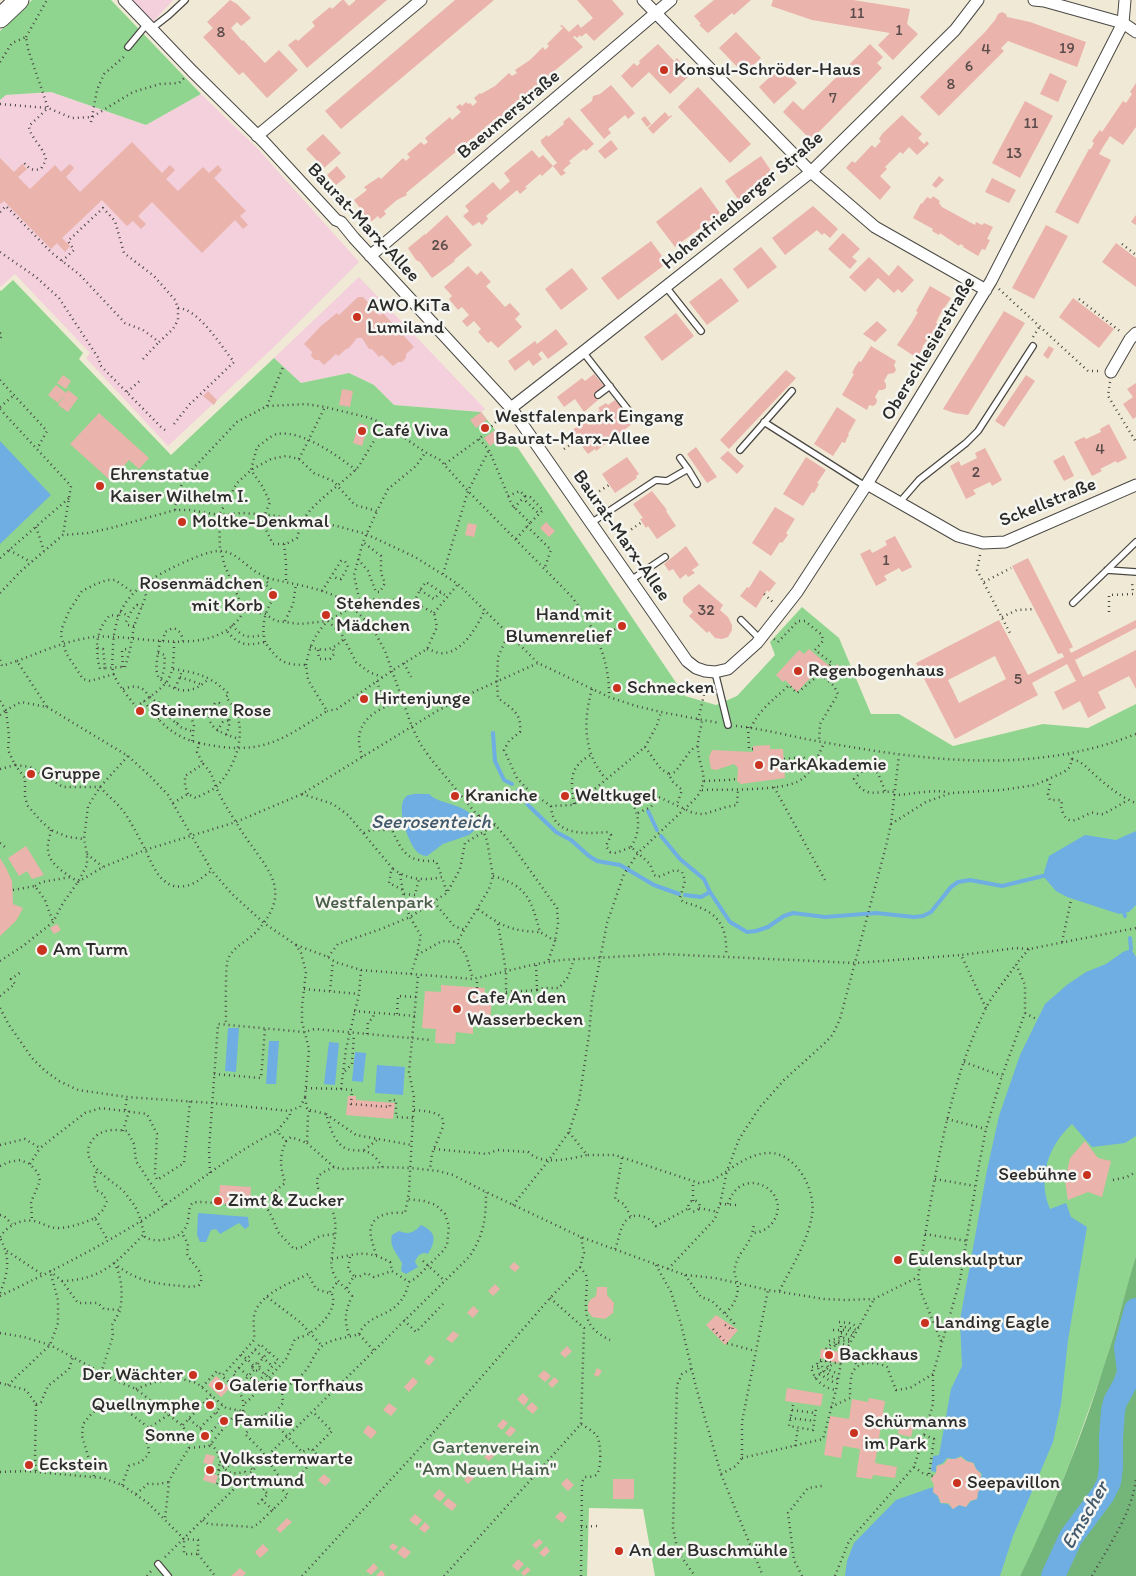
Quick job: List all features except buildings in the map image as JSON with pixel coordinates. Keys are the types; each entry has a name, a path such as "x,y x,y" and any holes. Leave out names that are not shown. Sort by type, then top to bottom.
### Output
{"main road":[{"path":"0,18 19,0"}],"street":[{"name":"Baurat-Marx-Allee","path":"124,0 336,220 341,222 510,408 687,661 696,668 710,671"},
{"path":"257,136 421,0"},
{"path":"643,0 811,172 876,228 988,285"},
{"name":"Baeumerstraße","path":"370,256 671,0"},
{"name":"Hohenfriedberger Straße","path":"510,408 811,172 955,30 978,0"},
{"path":"1040,0 1123,23 1136,32"},
{"name":"Oberschlesierstraße","path":"710,671 728,669 760,639 797,592 866,485 988,285 1123,23 1126,0"},
{"path":"1111,372 1133,336"},
{"name":"Sckellstraße","path":"866,485 958,536 983,543 1005,542 1136,485"}],"lane":[{"path":"130,49 149,27 186,0"},
{"path":"666,287 700,331"},
{"path":"899,503 919,480 966,443 978,431 1033,346"},
{"path":"583,352 629,411"},
{"path":"598,395 610,386"},
{"path":"740,450 792,391"},
{"path":"764,422 866,485"},
{"path":"680,458 697,484"},
{"path":"591,523 656,480 667,481 688,470"},
{"path":"1073,604 1136,542"},
{"path":"631,580 665,556"},
{"path":"1107,570 1134,572"},
{"path":"741,620 760,639"},
{"path":"710,671 728,725"},
{"path":"158,1564 168,1576"}],"path":[{"path":"0,62 12,43 26,37 48,0"},
{"path":"26,37 28,49 48,108"},
{"path":"91,122 97,90 104,74 130,49"},
{"path":"0,104 48,108 72,118 92,117 133,92 160,84 178,83 192,71"},
{"path":"24,162 31,170 35,170 41,169 46,160 45,153 29,130 29,126 48,108"},
{"path":"0,212 6,206 52,253 80,275 125,323 142,330 159,342"},
{"path":"62,261 74,250 68,241 103,208 115,221 124,254 154,276 170,293 178,308 178,320 175,325 143,359"},
{"path":"1122,244 1136,255"},
{"path":"0,252 36,277 59,298 100,365 165,430"},
{"path":"988,285 1040,326 1088,371 1111,372 1108,396 1136,442"},
{"path":"1079,300 1133,336"},
{"path":"174,424 189,405 234,362 198,317 186,309 178,308"},
{"path":"1033,346 1032,338 1040,326"},
{"path":"0,333 2,335 0,339"},
{"path":"267,406 284,367"},
{"path":"127,392 142,379"},
{"path":"0,380 47,431 37,449"},
{"path":"14,395 0,408 71,486 63,535"},
{"path":"175,510 178,493 185,477 237,422 267,406 306,404 370,418 384,424 445,464 468,491 572,597 595,635 607,665 609,697"},
{"path":"299,459 325,407"},
{"path":"445,464 479,439 510,408"},
{"path":"356,470 308,439 298,436 276,434 257,447 251,470 270,502 262,522 273,544 284,544 297,538 303,520 309,511 356,470 384,424"},
{"path":"479,439 489,450 514,508 550,550 544,568"},
{"path":"564,449 576,440"},
{"path":"442,574 468,491 489,450"},
{"path":"359,599 354,575 366,534 388,489 416,466 425,452"},
{"path":"0,660 1,666 63,644 97,637 114,636 183,642 216,637 226,630 241,617 244,611 220,550 219,515 237,483 251,470 271,459 286,456 299,459 314,473 333,481 355,505 377,511"},
{"path":"595,494 609,484"},
{"path":"508,496 520,491 525,496 530,497 543,510 516,539"},
{"path":"514,508 525,496"},
{"path":"525,496 526,501 539,514"},
{"path":"0,558 69,498"},
{"path":"0,593 63,535 88,533 111,528 175,510 190,510 219,515 244,513 265,515 337,526 366,534 415,557 458,584 538,663 609,697 661,712 702,721 749,727 824,743 926,758 1017,761 1069,755 1104,746 1136,734"},
{"path":"624,535 642,522"},
{"path":"36,527 44,551"},
{"path":"358,559 368,571 376,592 380,592 385,583 381,573 381,556 363,542"},
{"path":"284,544 286,582"},
{"path":"9,550 32,562"},
{"path":"174,642 173,669 169,680 136,707 114,674 115,624 120,612 126,601 134,593 164,572 220,550 228,552 259,574 268,578 315,588 346,602 372,627 393,670 412,727 431,759 478,816 484,831 493,876 489,889 458,942"},
{"path":"981,553 977,570 1010,633"},
{"path":"322,591 341,561 345,561 348,567 341,579 332,576"},
{"path":"984,582 1011,568"},
{"path":"1109,612 1109,595 1133,594 1134,572"},
{"path":"268,578 266,585 274,592 274,596 265,614 262,628 265,642 276,659 292,665 306,665"},
{"path":"114,674 90,681 83,679 66,653 60,635 69,611 82,591 107,580 116,580 134,593"},
{"path":"414,602 426,582 448,597"},
{"path":"285,621 292,604 296,584"},
{"path":"434,613 458,584"},
{"path":"118,616 112,614 108,616 97,637 98,666 100,669 125,667 133,638 134,626 146,594 143,586"},
{"path":"420,590 434,599 441,592"},
{"path":"144,701 158,719 175,735 192,742 238,749 263,746 289,736 327,711 337,709 427,649 437,627 434,613 410,600 359,599 352,607 328,621 310,647 306,665 308,680 327,711"},
{"path":"134,626 126,623 134,607 142,606"},
{"path":"427,649 439,653 456,648 473,632 485,609"},
{"path":"1002,617 1017,610 1035,609"},
{"path":"244,611 265,614 276,621 300,624 328,621"},
{"path":"120,612 129,616"},
{"path":"328,621 344,639 356,662 369,672 383,677"},
{"path":"773,638 778,642 798,621 805,621 822,635 823,641 816,650 832,664 829,666"},
{"path":"232,625 246,637 264,634"},
{"path":"183,642 177,630 173,628 165,632 158,653 157,672 161,679 175,688 188,690 196,689 209,678"},
{"path":"595,635 620,628"},
{"path":"226,630 237,642 250,646 265,642"},
{"path":"509,633 498,657 498,698 516,712 521,721 520,732 509,741 504,750 517,778 530,792 551,806 574,804 590,794 645,747 661,712"},
{"path":"310,647 318,650 333,648 344,639"},
{"path":"98,648 103,649 105,668"},
{"path":"318,650 319,659 330,659 334,654 333,648"},
{"path":"122,667 122,651 124,649 130,650"},
{"path":"158,653 165,655 161,679"},
{"path":"17,661 47,707"},
{"path":"404,663 411,676"},
{"path":"78,882 104,867 145,850 236,822 302,794 437,710 538,663"},
{"path":"173,669 209,678 216,682 229,694 226,697 236,710 239,724 238,749 229,771 216,787 196,798 188,794 185,786 185,776 203,764"},
{"path":"175,688 182,670"},
{"path":"753,749 749,749 749,727 755,717 768,703 789,685 797,694 808,683 820,674 823,674 834,686 838,694 820,724 819,742"},
{"path":"180,677 203,685"},
{"path":"378,681 385,707"},
{"path":"123,689 131,686 142,688 155,702 190,715 193,720 194,732 192,742"},
{"path":"592,689 587,707 585,731 591,756 597,769 606,780"},
{"path":"698,720 704,695"},
{"path":"0,701 6,710 9,736 8,750 24,778 25,798 28,806 51,830 68,837 84,839"},
{"path":"362,757 359,741 360,731 372,713 404,701"},
{"path":"0,715 21,702 47,707 128,756 168,795 212,871 232,894 264,923 296,945 361,970 473,979 548,962 663,954 856,963 1029,948 1136,928"},
{"path":"226,735 230,720 222,706 215,703 211,710 210,721 217,731 226,735 238,739"},
{"path":"177,724 183,712"},
{"path":"158,719 166,714 180,727 194,732"},
{"path":"217,731 223,722 230,720"},
{"path":"513,1205 569,1132 580,1092 592,1001 607,923 629,864 702,790 704,781 698,746 702,721"},
{"path":"198,743 197,752 203,764 212,773 216,787 248,843 269,870 276,890 273,908 264,923 251,937 234,949 227,960 226,1024"},
{"path":"702,790 786,786 803,779 824,743"},
{"path":"669,774 675,772 691,750 698,746"},
{"path":"645,747 661,769 669,774 682,790 677,804"},
{"path":"668,1269 711,1225 718,1212 727,1171 739,1139 760,1107 784,1080 826,1042 833,1034 842,1014 891,824 899,755"},
{"path":"1069,755 1072,759 1081,761 1128,800 1136,803"},
{"path":"0,961 53,922 63,903 78,882 87,865 84,839 88,806 100,787 128,756"},
{"path":"574,804 571,780 581,760 591,756"},
{"path":"784,759 803,757 813,764"},
{"path":"891,824 921,805 951,793 1014,789 1035,785 1064,772 1070,767 1072,759"},
{"path":"0,769 16,765 30,767 63,788 100,787"},
{"path":"885,791 878,773 868,766 854,779 859,787 875,794 885,791 910,795 942,790 951,793"},
{"path":"704,781 737,778"},
{"path":"1047,780 1050,784 1048,794 1050,800 1061,800 1062,811 1067,819 1071,820 1078,820 1092,813 1100,815 1128,800"},
{"path":"100,787 110,799 122,808 164,882 177,887 192,884 212,871"},
{"path":"774,787 825,880"},
{"path":"650,793 691,812 704,814 726,806 737,805 738,789"},
{"path":"173,803 188,794"},
{"path":"302,794 333,804 348,815 400,874 431,880 442,877"},
{"path":"638,813 651,807 657,797"},
{"path":"551,806 552,816 557,823 570,831 582,834 608,832 610,835 606,846 610,852 616,853 630,847 635,840 639,822 638,813 633,805"},
{"path":"478,816 486,814 520,856 557,908 558,923 555,942 548,962"},
{"path":"328,957 338,944 410,917 447,893 460,869 465,842 495,825"},
{"path":"51,830 48,850 51,859 56,866 78,882"},
{"path":"364,833 371,830 392,830 402,848 412,858 420,861 436,861 447,893"},
{"path":"0,843 5,848"},
{"path":"630,847 650,864 654,875 658,878 674,870 682,872 685,881 680,898 683,902 711,912 718,920 727,943 726,956"},
{"path":"87,854 104,867"},
{"path":"394,869 391,872 389,883 403,890"},
{"path":"400,874 405,904 421,936 411,974"},
{"path":"493,876 511,882 522,890 533,906 540,932"},
{"path":"13,890 71,877"},
{"path":"404,894 414,895 419,879"},
{"path":"35,886 45,900 53,922"},
{"path":"1062,942 1071,900"},
{"path":"434,902 454,926 465,930"},
{"path":"478,909 498,924 523,931 540,932 555,942"},
{"path":"498,924 506,971 506,1004"},
{"path":"417,955 442,941 458,942"},
{"path":"458,942 466,955 473,979"},
{"path":"296,945 301,953 306,972 302,1022 309,1049 305,1098 307,1108 326,1114 356,1135 412,1145"},
{"path":"942,1341 921,1292 918,1277 947,1119 964,1062 986,1008 1029,948"},
{"path":"961,955 986,1008"},
{"path":"506,992 559,988 568,977 574,959"},
{"path":"330,992 333,960"},
{"path":"536,964 537,990"},
{"path":"835,1576 849,1541 914,1467 924,1435 933,1404 933,1374 960,1280 986,1129 1002,1076 1025,1013 1025,985 1016,964"},
{"path":"342,1089 346,1049 359,994 361,970"},
{"path":"0,996 15,984 11,979 21,972"},
{"path":"376,1255 370,1230 372,1225 376,1219 390,1212 405,1213 408,1199 414,1097 408,1072 418,976"},
{"path":"477,978 477,988"},
{"path":"304,989 359,994"},
{"path":"397,1014 398,996 417,997"},
{"path":"0,1008 9,1025 32,1058 44,1070 78,1090 127,1097 289,1111 300,1107 305,1098"},
{"path":"354,1011 415,1016"},
{"path":"367,1034 368,1022 373,1018 374,1013"},
{"path":"1025,1013 1038,1020"},
{"path":"210,1173 209,1149 218,1024 304,1032 315,1030 431,1040"},
{"path":"214,1074 261,1078 265,1029"},
{"path":"344,1072 352,1064 354,1034"},
{"path":"346,1049 353,1050"},
{"path":"964,1062 1002,1076"},
{"path":"306,1088 352,1090 351,1104 390,1107 390,1100 396,1100 396,1117 413,1118"},
{"path":"123,1131 127,1110 127,1097"},
{"path":"30,1164 40,1148 85,1113 101,1108 127,1110 147,1114 157,1134 155,1174 157,1180 184,1163 190,1101"},
{"path":"307,1143 310,1110"},
{"path":"414,1110 432,1111 440,1116 444,1122 444,1128 434,1149 430,1170"},
{"path":"0,1294 43,1275 141,1221 259,1140 277,1131 290,1115 289,1111"},
{"path":"326,1114 333,1134 339,1144 350,1150 364,1150 377,1156 382,1167"},
{"path":"947,1119 986,1129"},
{"path":"164,1205 136,1162 134,1144 127,1131 117,1129 100,1132 89,1147 90,1158 97,1171 121,1189 135,1207 145,1237 156,1240 172,1238 182,1233 189,1220 189,1208 195,1202 201,1201 212,1204 252,1207 263,1200 285,1183 280,1155 286,1141 291,1137 307,1143 334,1167 349,1169 411,1168 453,1175 581,1237 685,1275 715,1278 768,1290 824,1299 874,1299 918,1277"},
{"path":"277,1131 286,1141"},
{"path":"569,1132 587,1155"},
{"path":"0,1145 25,1139 40,1148"},
{"path":"364,1150 377,1140"},
{"path":"434,1149 487,1154 497,1150 528,1152 532,1157 561,1161 587,1155 607,1154 699,1182 712,1180 743,1160 758,1154 773,1153 787,1159 805,1178 812,1196 812,1213 808,1233 779,1292"},
{"path":"622,1158 615,1199 624,1204 631,1217"},
{"path":"0,1166 20,1160 30,1164 38,1173 40,1181 31,1202 32,1220"},
{"path":"334,1167 320,1174 316,1184 320,1195 328,1200 332,1207 335,1218 333,1272 338,1281 347,1288 352,1296 345,1322 349,1336"},
{"path":"0,1294 6,1276 7,1251 0,1237 5,1228 32,1220 49,1227 60,1228 73,1226 94,1218 103,1210 107,1201 103,1194 96,1190 94,1178 97,1171"},
{"path":"1113,1180 1136,1172"},
{"path":"935,1179 975,1186"},
{"path":"615,1249 623,1224 631,1217 639,1215 646,1217 653,1221 656,1226 689,1208 689,1204 693,1201 693,1181"},
{"path":"728,1204 733,1192 744,1184 756,1183 772,1191 778,1206 776,1216 767,1229 754,1233"},
{"path":"198,1554 184,1554 184,1539 445,1281 476,1247 484,1225 486,1192"},
{"path":"282,1390 306,1371 314,1355 322,1346 331,1341 359,1334 366,1324 396,1306 407,1292 409,1282 429,1266 447,1246 448,1221 441,1210 431,1202 408,1199"},
{"path":"263,1200 278,1232 294,1249 302,1247 320,1236 335,1234"},
{"path":"693,1201 698,1202 699,1208"},
{"path":"720,1204 737,1205"},
{"path":"689,1208 695,1211 699,1208 718,1212"},
{"path":"0,1214 12,1225"},
{"path":"94,1218 107,1240"},
{"path":"724,1314 736,1302 738,1284 734,1268 754,1233 754,1223"},
{"path":"114,1263 123,1271 145,1282 192,1287 199,1285 202,1281 202,1276 187,1254 188,1244 182,1233"},
{"path":"62,1281 75,1280 106,1270 144,1234"},
{"path":"925,1234 966,1241"},
{"path":"302,1576 419,1449 550,1298 580,1268 584,1253 581,1237"},
{"path":"7,1251 43,1275"},
{"path":"332,1259 363,1253 376,1255 390,1262 394,1272 409,1282"},
{"path":"350,1257 348,1269 354,1276 358,1277 367,1273 378,1277 394,1272"},
{"path":"423,1260 445,1281"},
{"path":"101,1373 113,1336 112,1325 120,1310 121,1303 120,1276 114,1263"},
{"path":"655,1264 671,1292 721,1474 763,1576"},
{"path":"580,1268 586,1275 587,1281 586,1316 589,1324 598,1334 610,1340"},
{"path":"50,1271 62,1281 78,1302 98,1303 104,1310 120,1310"},
{"path":"8,1385 50,1346 58,1324 58,1300 50,1271"},
{"path":"222,1376 254,1340 254,1314 261,1302 272,1293 308,1274 316,1289 330,1292 334,1298 328,1318 310,1333 296,1339 286,1358 269,1379 244,1404"},
{"path":"685,1275 701,1297 712,1301 734,1323 734,1327 732,1330 724,1324"},
{"path":"347,1288 354,1276"},
{"path":"330,1292 338,1281"},
{"path":"742,1458 742,1422 768,1290"},
{"path":"267,1297 291,1316 322,1346"},
{"path":"444,1576 581,1424 584,1328 550,1298"},
{"path":"721,1474 736,1466 742,1458 822,1439 836,1390 842,1358 874,1299"},
{"path":"404,1320 416,1332 443,1304"},
{"path":"839,1322 849,1323 856,1332"},
{"path":"828,1349 841,1333 841,1326 856,1332"},
{"path":"712,1328 726,1343 755,1351"},
{"path":"833,1330 841,1333 856,1332"},
{"path":"0,1333 24,1337 50,1346 136,1389 183,1426 189,1448 169,1482 165,1519"},
{"path":"841,1333 850,1343"},
{"path":"359,1334 374,1350"},
{"path":"829,1341 850,1343"},
{"path":"835,1341 838,1348 846,1350"},
{"path":"260,1344 268,1352 278,1360 251,1390 233,1374 260,1344"},
{"path":"255,1350 272,1366"},
{"path":"253,1365 258,1364 268,1352"},
{"path":"240,1354 253,1365 254,1370"},
{"path":"36,1404 41,1402 48,1386 69,1369 73,1357"},
{"path":"842,1358 853,1360 858,1366"},
{"path":"836,1390 821,1384 815,1378 810,1367 819,1362 841,1364"},
{"path":"819,1362 824,1371 838,1379"},
{"path":"819,1362 821,1373 827,1379 837,1383"},
{"path":"826,1362 832,1372 839,1374"},
{"path":"815,1378 834,1363"},
{"path":"830,1408 850,1398 852,1374 858,1366 864,1364 879,1363 887,1367 896,1390 910,1388 933,1374"},
{"path":"258,1364 258,1369 282,1390 283,1403 270,1419"},
{"path":"239,1368 256,1384"},
{"path":"236,1389 254,1370 258,1369"},
{"path":"691,1369 682,1374 677,1386 673,1528 678,1552 695,1576"},
{"path":"202,1387 217,1371 243,1398 243,1411"},
{"path":"821,1384 830,1375"},
{"path":"136,1389 155,1382 182,1379 197,1383 226,1408 243,1411 255,1423"},
{"path":"0,1383 26,1390 36,1404 34,1458 36,1472"},
{"path":"183,1426 211,1395"},
{"path":"200,1428 222,1405"},
{"path":"792,1405 789,1426 813,1430 816,1408"},
{"path":"94,1476 82,1436 83,1424 94,1412 108,1408 126,1410 149,1428"},
{"path":"792,1410 816,1413"},
{"path":"189,1448 204,1448 211,1444 238,1411"},
{"path":"189,1419 208,1435 223,1419 216,1412"},
{"path":"313,1412 332,1430 313,1450"},
{"path":"265,1413 302,1452 312,1448 318,1456 290,1485 278,1475 245,1434 255,1423 265,1413"},
{"path":"122,1485 129,1466 141,1462 149,1454 148,1445 144,1437 149,1428 168,1415"},
{"path":"790,1418 814,1422"},
{"path":"581,1424 592,1431 599,1442 600,1468 597,1474 585,1477 583,1480 581,1576"},
{"path":"795,1446 798,1427"},
{"path":"924,1435 934,1439 929,1475"},
{"path":"211,1444 217,1451 219,1462 216,1472 220,1479 217,1484"},
{"path":"214,1461 227,1465 248,1465 253,1470"},
{"path":"219,1462 235,1475 245,1472 248,1476"},
{"path":"216,1472 227,1465"},
{"path":"914,1467 924,1474 933,1476"},
{"path":"0,1472 36,1472 94,1476 122,1485 148,1503 184,1539 198,1540 198,1554 215,1576"},
{"path":"258,1504 268,1494 264,1490 278,1475"},
{"path":"1092,1576 1124,1520 1134,1492 1136,1480"},
{"path":"203,1520 208,1524 252,1527 258,1524 288,1495 273,1481"},
{"path":"136,1494 148,1484 169,1482"},
{"path":"802,1576 794,1560 788,1513 808,1488 822,1486"},
{"path":"262,1500 273,1510"},
{"path":"581,1526 597,1526"}],"shaded area":[{"path":"133,0 173,0 153,22"},
{"path":"51,92 146,125 201,94 258,149 359,262 277,344 168,446 86,358 90,353 15,274 0,287 0,100 6,95"},
{"name":"AWO KiTa Lumiland","path":"359,277 485,409 481,412 394,405 374,385 349,373 301,383 274,358"}],"green space":[{"path":"32,0 111,0 201,94 146,125 51,92 6,95 0,100 0,31"},
{"name":"Westfalenpark","path":"13,280 83,353 79,359 171,455 274,358 301,383 349,373 374,385 394,405 481,412 503,440 518,448 685,696 716,705 737,696 775,655 770,642 802,607 839,638 871,714 899,714 953,746 1043,724 1088,728 1136,704 1136,1256 1106,1362 1069,1465 1040,1536 1020,1576 655,1576 643,1509 589,1508 587,1576 0,1576 0,290"},
{"path":"1136,1256 1136,1576 1020,1576 1056,1498 1087,1417 1109,1350"}],"water":[{"path":"0,441 51,495 0,544"},
{"name":"Seerosenteich","path":"429,794 471,814 475,821 476,829 469,835 443,844 427,856 420,854 411,843 404,824 402,805 404,799 409,795"},
{"path":"1136,831 1136,905 1129,912 1119,914 1067,897 1056,891 1043,876 1049,856 1085,835 1116,840"},
{"path":"1131,949 1136,957 1136,1136 1125,1143 1092,1147 1072,1124 1057,1142 1047,1163 1045,1186 1050,1209 1066,1203 1071,1217 1087,1227 1068,1340 1061,1404 1053,1442 1013,1536 1000,1576 845,1576 847,1561 854,1543 896,1500 933,1487 933,1492 938,1496 940,1503 948,1504 953,1509 959,1505 966,1507 971,1501 977,1499 978,1492 983,1487 980,1480 982,1474 976,1469 974,1463 967,1461 961,1456 955,1459 947,1458 943,1463 936,1466 936,1472 931,1471 933,1456 939,1455 951,1389 962,1366 960,1320 987,1170 999,1116 1020,1055 1045,1004 1068,984 1086,972 1106,964 1123,952"},
{"path":"228,1028 239,1028 236,1072 225,1071"},
{"path":"269,1041 279,1041 276,1084 266,1084"},
{"path":"329,1042 339,1043 335,1085 324,1084"},
{"path":"355,1052 366,1053 363,1082 352,1081"},
{"path":"377,1065 405,1067 403,1095 375,1093"},
{"path":"198,1213 248,1217 249,1226 245,1229 239,1223 220,1234 216,1229 211,1230 206,1242 200,1242 197,1235"},
{"path":"421,1225 430,1231 434,1237 433,1245 428,1254 422,1254 417,1258 415,1262 418,1267 406,1274 401,1271 402,1263 393,1246 392,1235 399,1231 411,1232"}],"waterway":[{"path":"493,733 495,761 504,780 512,784"},
{"path":"518,790 528,805 556,832 571,840 589,856 597,861 620,865 654,885 679,894"},
{"path":"648,811 657,830"},
{"path":"661,836 680,859 704,879 710,892 730,922 747,932 768,927 784,916 793,913 825,917 876,913 914,917 923,916 931,912 951,887 958,882 970,880 1002,886 1043,876"},
{"path":"685,895 701,897 710,892"},
{"path":"1130,938 1131,949"},
{"name":"Emscher","path":"1053,1576 1071,1537 1103,1494 1109,1482 1113,1411 1115,1402 1129,1372 1126,1347 1136,1310"}],"place":[{"name":"Konsul-Schröder-Haus","path":"664,70"},
{"name":"AWO KiTa Lumiland","path":"357,317"},
{"name":"Westfalenpark Eingang Baurat-Marx-Allee","path":"485,428"},
{"name":"Café Viva","path":"362,431"},
{"name":"Ehrenstatue Kaiser Wilhelm I.","path":"100,486"},
{"name":"Moltke-Denkmal","path":"182,522"},
{"name":"Rosenmädchen mit Korb","path":"273,595"},
{"name":"Stehendes Mädchen","path":"326,615"},
{"name":"Hand mit Blumenrelief","path":"622,626"},
{"name":"Regenbogenhaus","path":"798,671"},
{"name":"Schnecken","path":"617,688"},
{"name":"Hirtenjunge","path":"364,699"},
{"name":"Steinerne Rose","path":"140,711"},
{"name":"ParkAkademie","path":"759,765"},
{"name":"Gruppe","path":"31,774"},
{"name":"Kraniche","path":"455,796"},
{"name":"Weltkugel","path":"565,796"},
{"name":"Am Turm","path":"42,950"},
{"name":"Cafe An den Wasserbecken","path":"457,1009"},
{"name":"Seebühne","path":"1087,1175"},
{"name":"Zimt & Zucker","path":"218,1201"},
{"name":"Eulenskulptur","path":"898,1260"},
{"name":"Landing Eagle","path":"925,1323"},
{"name":"Backhaus","path":"829,1355"},
{"name":"Der Wächter","path":"193,1375"},
{"name":"Galerie Torfhaus","path":"219,1386"},
{"name":"Quellnymphe","path":"210,1405"},
{"name":"Familie","path":"224,1421"},
{"name":"Schürmanns im Park","path":"854,1433"},
{"name":"Sonne","path":"205,1436"},
{"name":"Eckstein","path":"29,1465"},
{"name":"Volkssternwarte Dortmund","path":"210,1470"},
{"name":"Seepavillon","path":"957,1483"},
{"name":"An der Buschmühle","path":"619,1551"}],"park label":[{"name":"Gartenverein \"Am Neuen Hain\"","path":"486,1459"}]}
